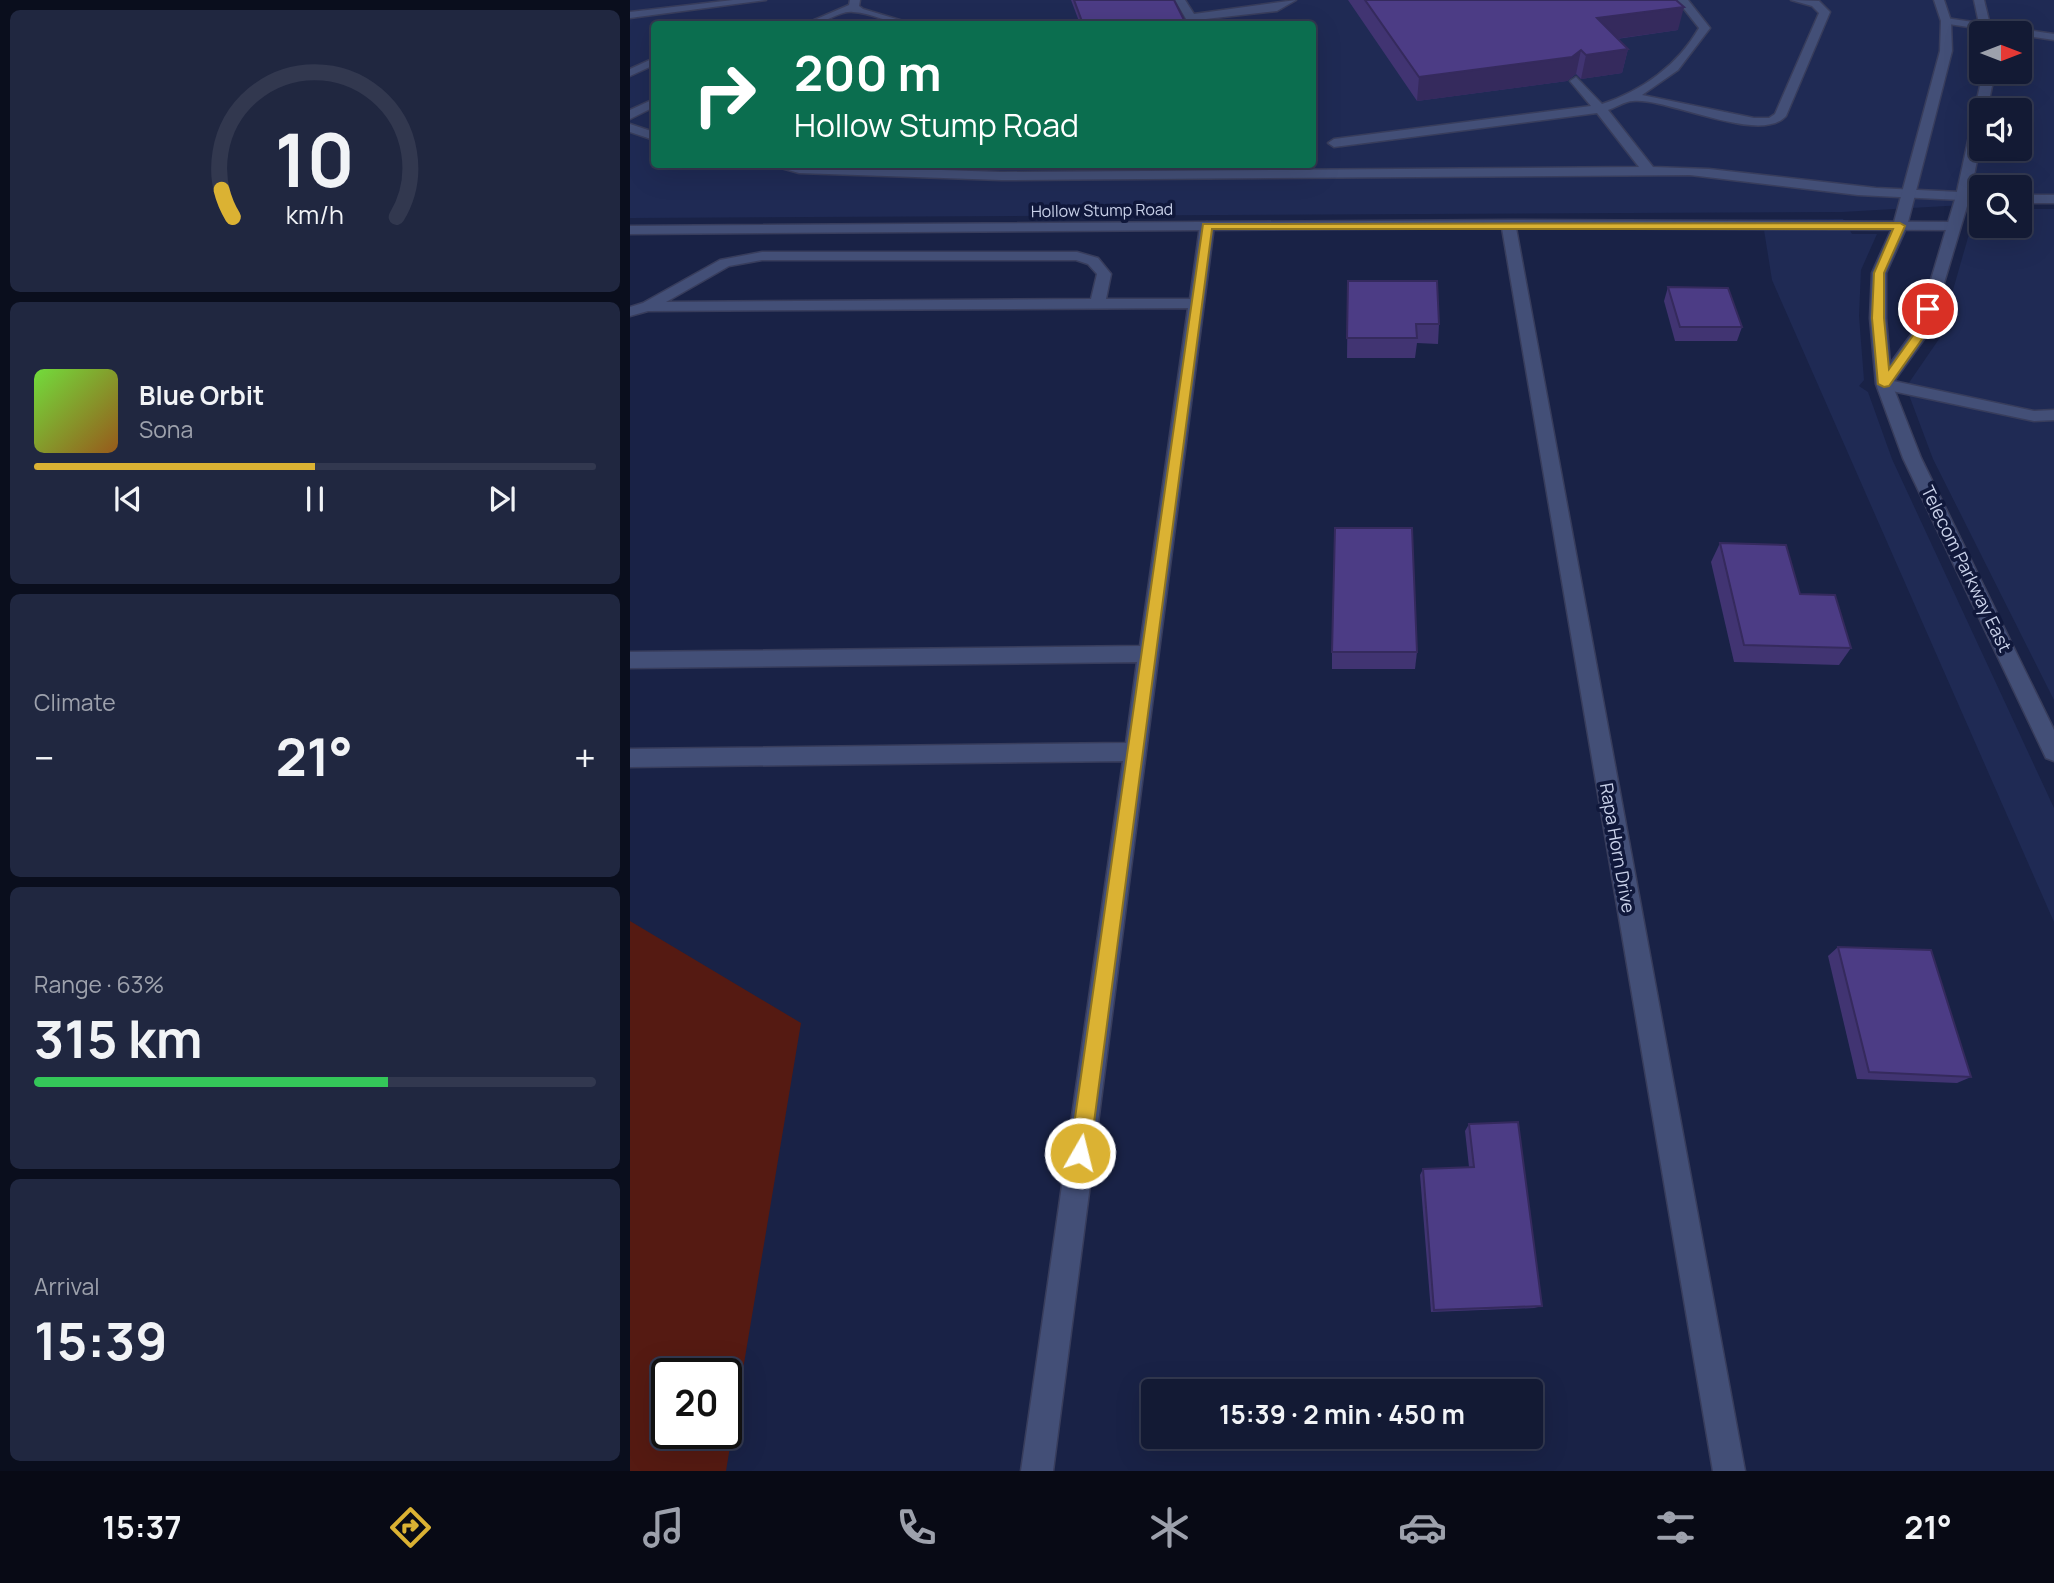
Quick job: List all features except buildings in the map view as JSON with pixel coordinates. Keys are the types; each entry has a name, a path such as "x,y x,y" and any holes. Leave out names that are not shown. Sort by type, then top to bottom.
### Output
{"street":[{"path":"630,15 761,0"},
{"path":"1180,0 1191,21"},
{"path":"1198,21 1278,8 1290,0"},
{"path":"1334,143 1600,108 1633,97 1699,41 1705,28 1682,0"},
{"path":"1633,97 1754,122 1772,122 1780,116 1825,12 1815,3 1796,0"},
{"name":"Telecom Parkway East","path":"1939,0 1946,21 1946,51 1900,226 1879,273 1878,318 1884,384 1912,458 2054,752"},
{"path":"1979,0 1984,21"},
{"path":"816,21 854,3 859,11 886,21"},
{"path":"1946,21 1969,27"},
{"path":"2032,35 2054,37"},
{"path":"630,73 651,62"},
{"path":"1576,81 1649,171"},
{"path":"1986,84 1963,196 1919,335 1884,384 2034,416 2054,416"},
{"path":"630,115 651,104"},
{"path":"630,128 651,135"},
{"path":"892,168 1248,172 1649,171 1743,174 1836,188 1908,195 1969,196"},
{"path":"1248,172 1254,168"},
{"path":"2032,199 2054,199"},
{"name":"Hollow Stump Road","path":"630,230 1507,224 1953,226"},
{"name":"Rapa Horn Drive","path":"1507,224 1729,1471"},
{"path":"1037,1471 1207,226"},
{"path":"630,312 647,307 724,263 762,256 1077,256 1093,261 1104,274 1097,304"},
{"path":"647,307 1196,303"},
{"path":"630,660 1148,654"},
{"path":"630,758 1135,752"}],"shaded area":[{"path":"630,0 2054,0 2054,202 2032,202 2032,175 1969,175 1969,205 1842,212 630,218"},
{"path":"2032,209 2054,209 2054,700 1933,459 1906,387 1939,339 1969,234 1969,238 2032,238"},
{"path":"1843,219 1852,234 1877,234 1861,270 1859,316 1864,380 1859,386 1868,392 1892,459 2054,808 2054,922 1772,280 1764,230 1117,227 1079,223"},
{"path":"630,921 801,1023 742,1375 742,1358 651,1358 651,1449 730,1449 726,1471 630,1471"}],"route":[{"path":"1080,1153 1207,226 1900,226 1879,273 1878,318 1884,384 1919,335 1928,309"}]}
